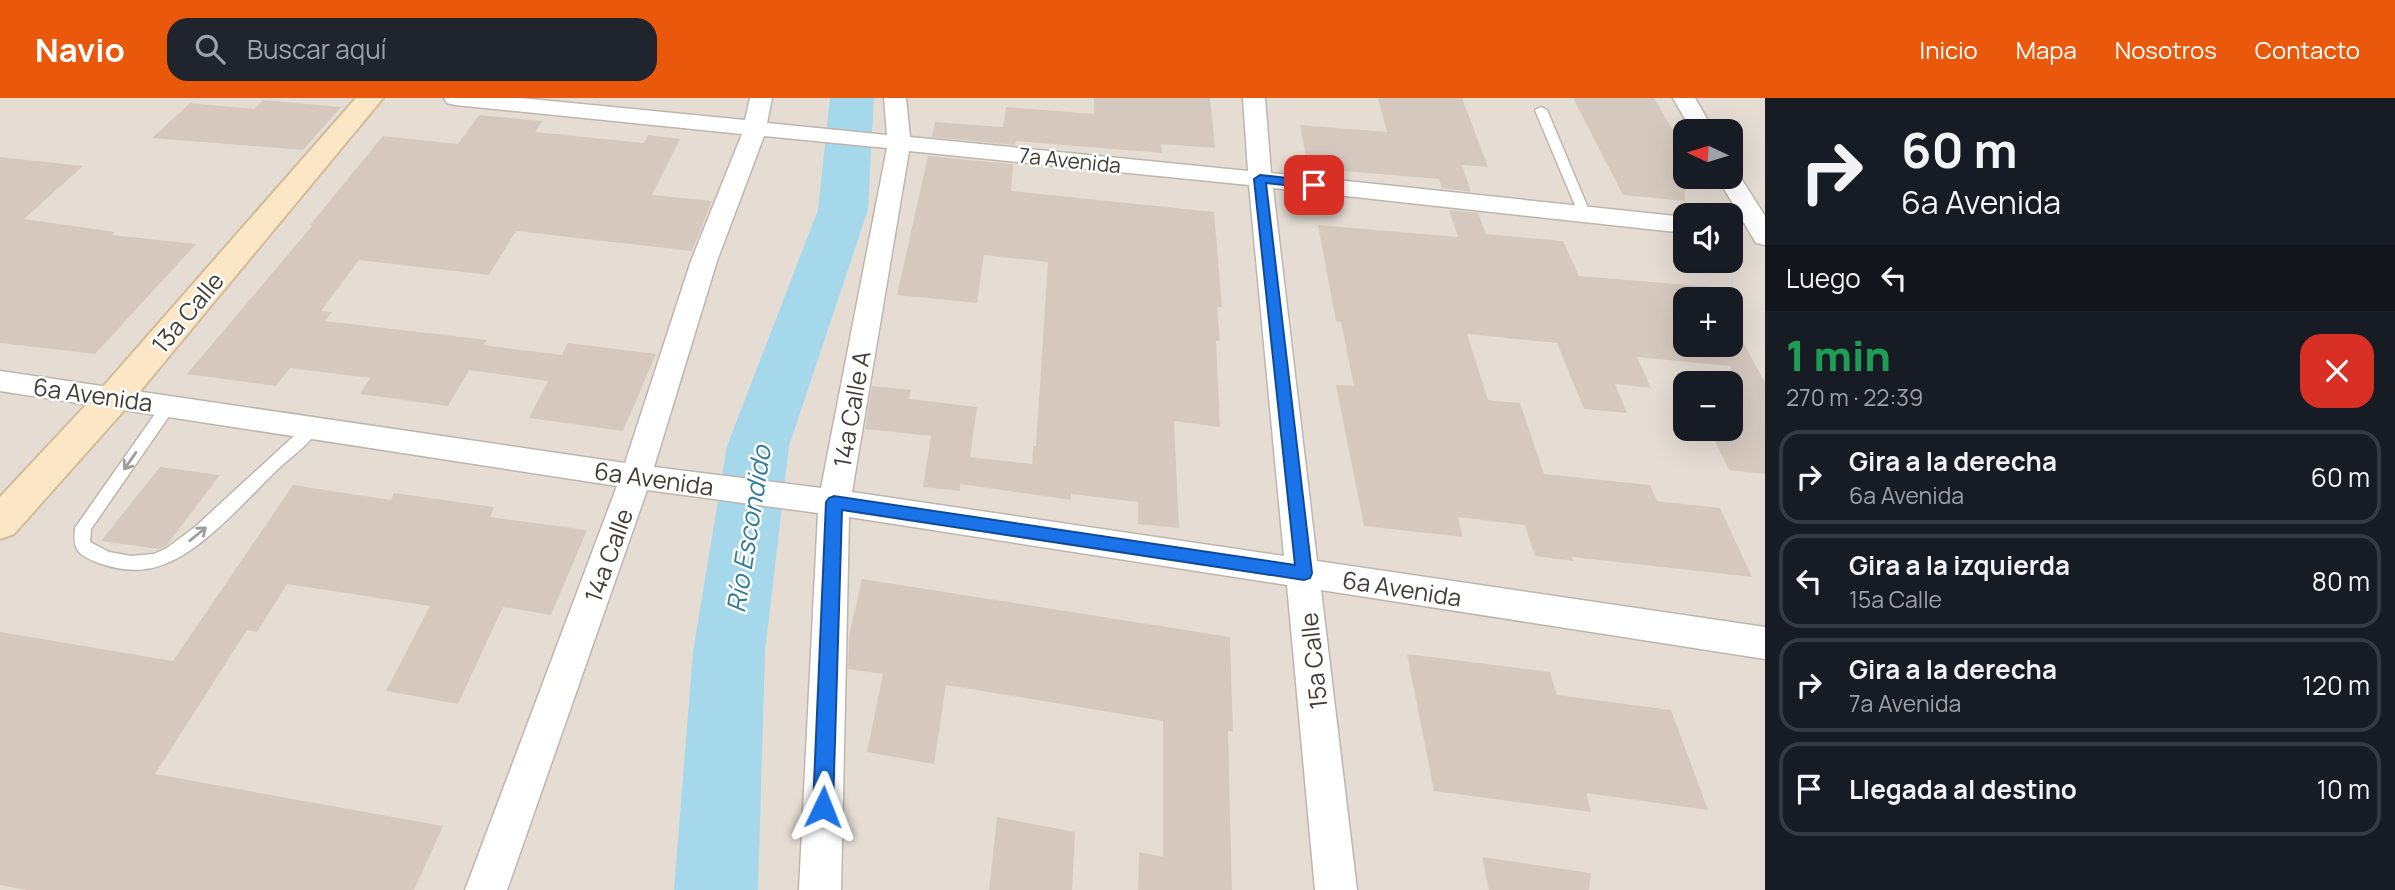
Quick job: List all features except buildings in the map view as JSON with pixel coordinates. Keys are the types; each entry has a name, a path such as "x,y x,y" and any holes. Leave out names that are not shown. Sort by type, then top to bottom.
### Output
{"street":[{"name":"13a Calle","path":"0,523 114,398 370,98"},
{"name":"7a Avenida","path":"455,98 1260,179 1673,224"},
{"name":"14a Calle","path":"486,890 651,478 704,261 755,129 761,98"},
{"name":"14a Calle A","path":"820,890 830,502 895,98"},
{"name":"15a Calle","path":"1254,98 1260,179 1336,890"},
{"path":"1684,98 1696,119"},
{"path":"1736,189 1764,234"},
{"path":"1743,231 1764,234"},
{"name":"6a Avenida","path":"0,380 1765,643"}],"lane":[{"path":"1541,110 1584,215"},
{"path":"169,405 83,528 82,545 91,554 136,563 160,559 171,553 206,527 313,427"}],"shaded area":[{"path":"0,98 1765,98 1765,890 0,890"}],"waterway":[{"name":"Río Escondido","path":"716,890 729,652 758,446 843,210 852,98"}],"route":[{"path":"823,807 834,502 1304,573 1260,179 1314,185"}]}
